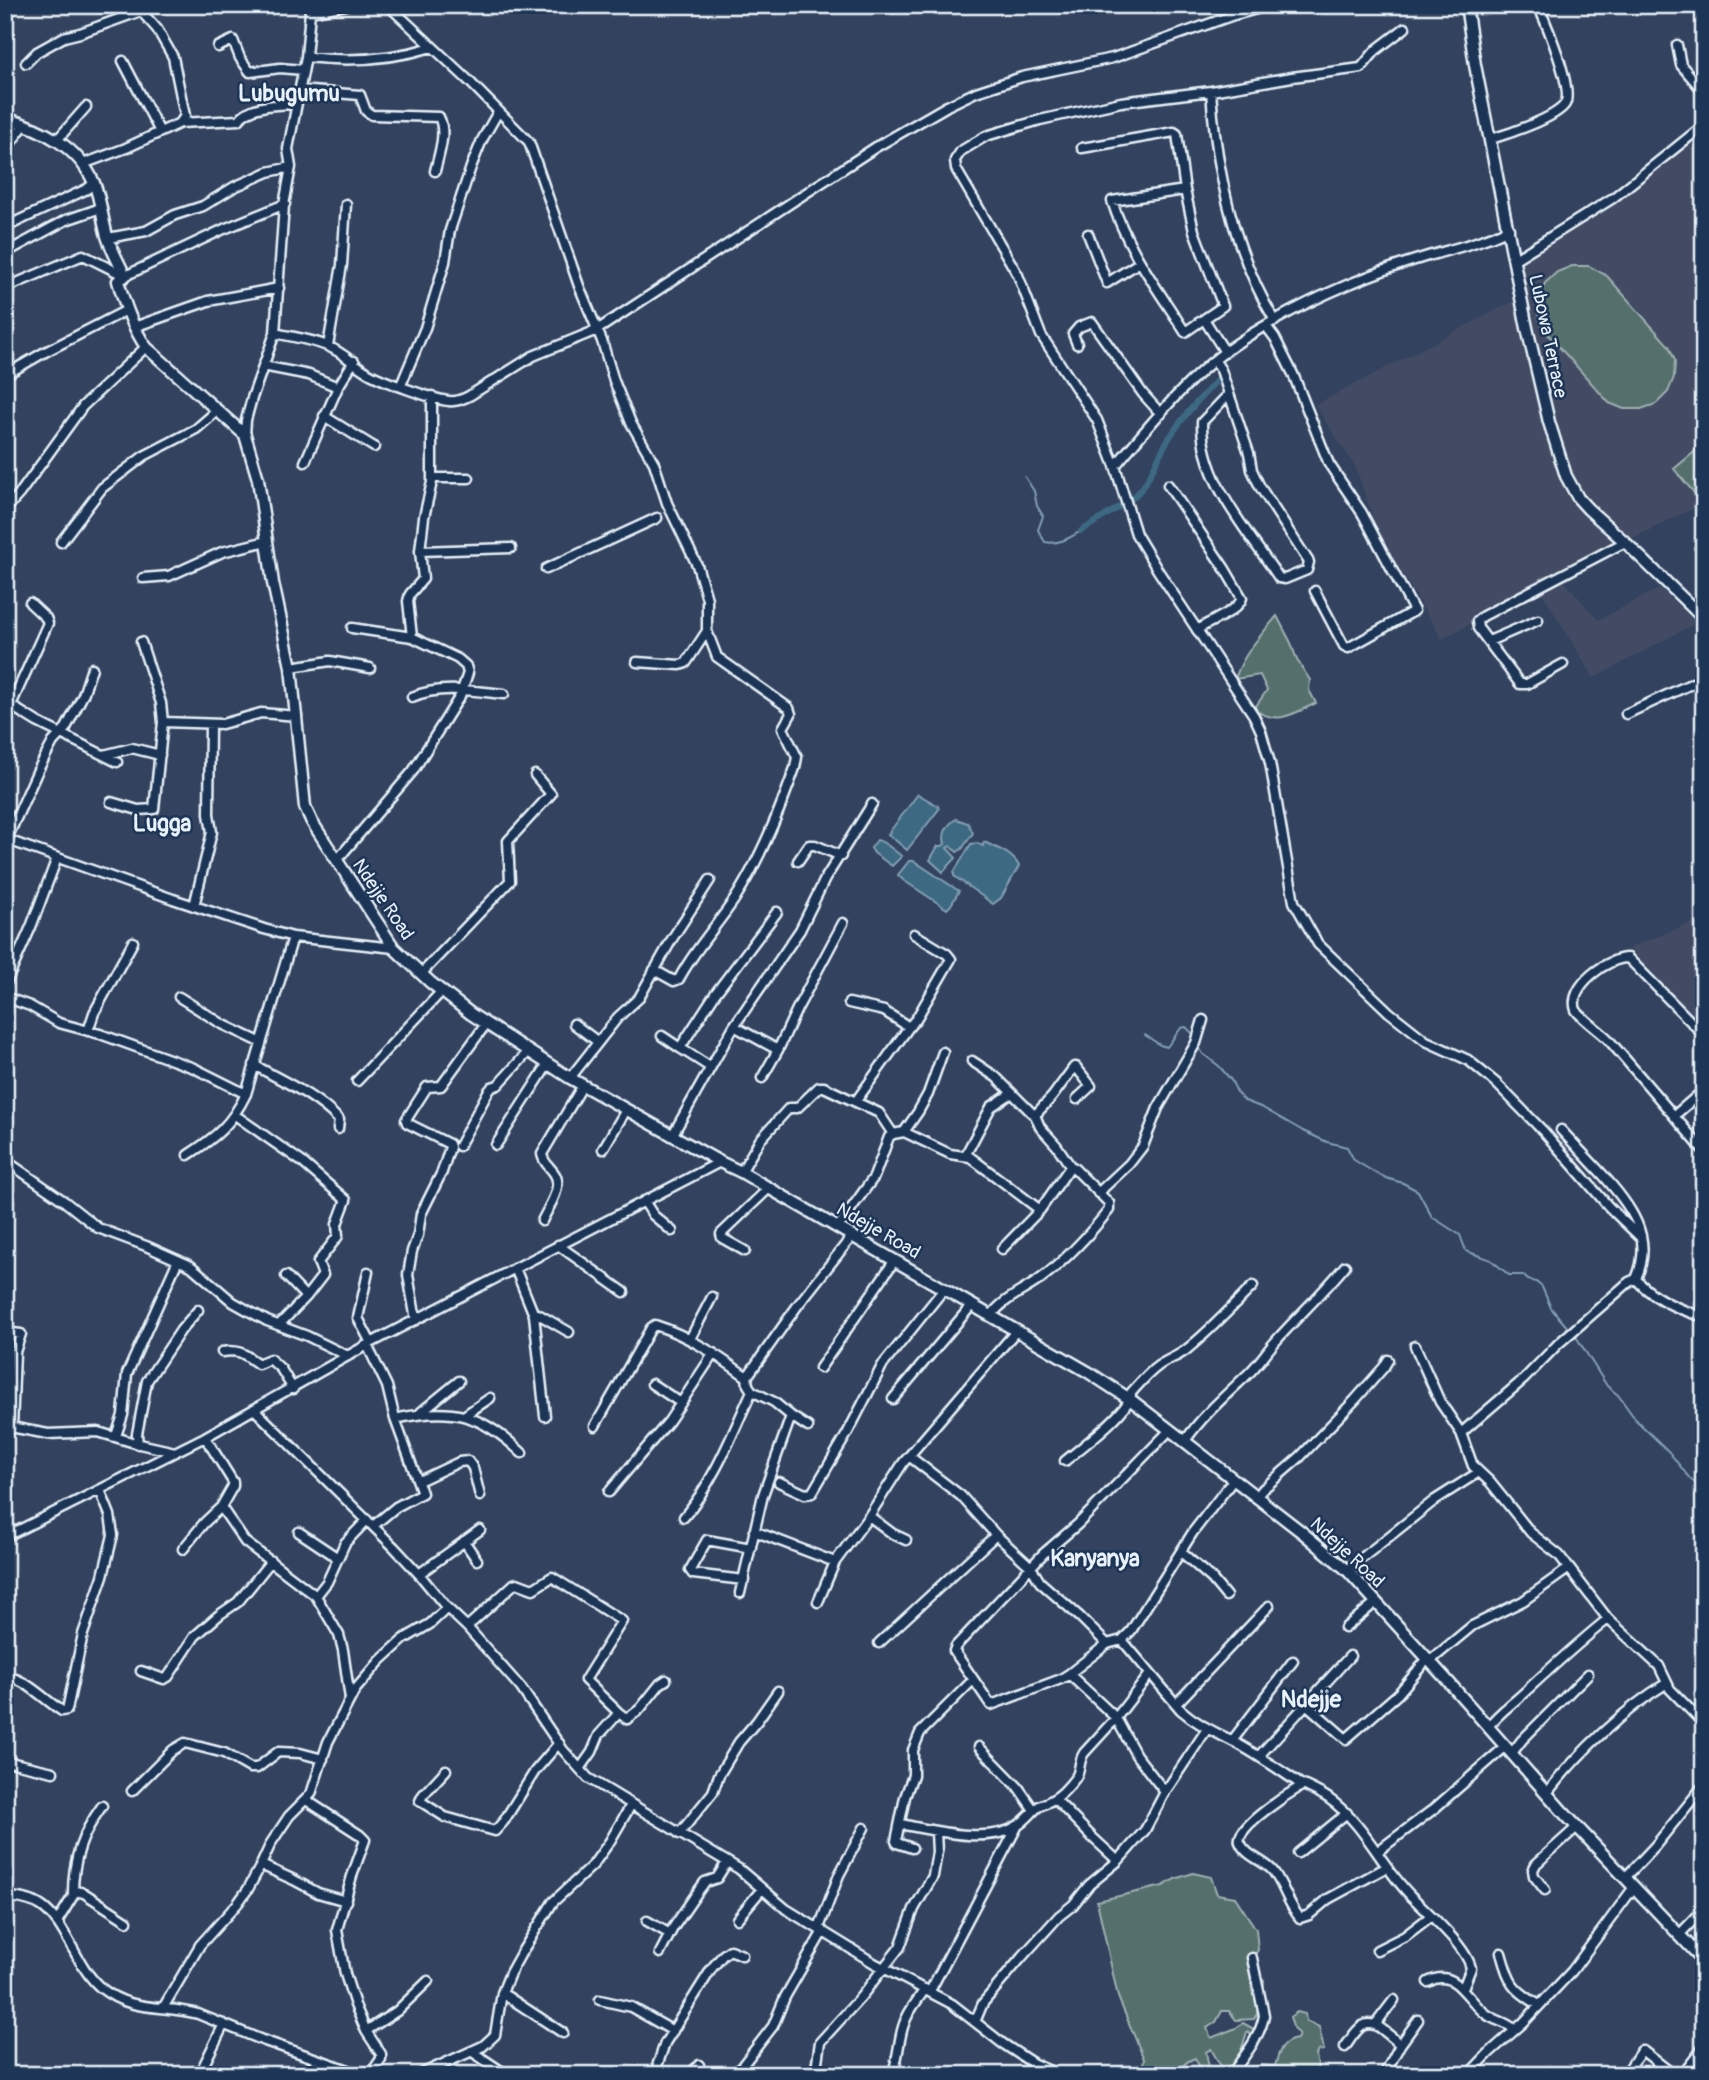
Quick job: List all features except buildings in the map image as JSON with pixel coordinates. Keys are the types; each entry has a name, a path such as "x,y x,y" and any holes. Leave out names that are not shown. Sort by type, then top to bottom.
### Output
{"street":[{"path":"26,63 43,48 64,37 141,11 150,5"},
{"path":"244,435 246,420 275,333 285,204 291,167 288,149 306,57 309,8 346,5"},
{"path":"388,5 529,142 614,381 631,423 654,463 667,503 697,565 707,599 707,631 717,657 789,708 791,714 783,728 797,760 760,852 736,897 694,952 677,981 654,970"},
{"path":"275,333 328,346 346,355 369,374 448,401 460,400 533,356 597,330 876,147 947,106 976,92 1022,77 1113,58 1231,16 1271,5"},
{"name":"Lubowa Terrace","path":"1466,5 1481,96 1536,368 1566,476 1578,498 1588,509 1704,619"},
{"path":"1491,139 1541,120 1558,111 1567,101 1567,88 1548,26 1538,5"},
{"path":"141,11 157,29 173,57 185,110 185,116 180,123"},
{"path":"1405,28 1376,50 1361,68 1121,102 1020,125 986,136 961,151 955,160 956,169 1018,275 1041,335 1097,420 1115,466 1136,534 1261,731 1270,762 1294,902 1318,944 1390,1012 1426,1041 1468,1060 1496,1083 1544,1132 1609,1208 1641,1238"},
{"path":"218,47 233,40 240,58 250,72 280,68 303,70"},
{"path":"1677,45 1688,76 1704,92"},
{"path":"306,57 362,60 409,54 432,47"},
{"path":"123,61 160,132"},
{"path":"299,90 360,95 366,110 372,115 439,117 442,122 441,149 435,171"},
{"path":"1211,91 1228,210 1261,294 1275,321"},
{"path":"83,164 180,123 239,121 243,115 268,106 296,104"},
{"path":"57,140 86,107"},
{"path":"401,385 425,328 445,262 450,230 464,189 482,140 498,112"},
{"path":"5,118 47,133 83,164 94,183 108,238 125,275"},
{"path":"5,150 25,124"},
{"path":"1515,259 1613,198 1704,125"},
{"path":"1082,148 1174,132 1177,134 1194,231 1223,306 1185,332 1140,262 1119,223 1112,201 1185,190"},
{"path":"108,238 146,231 175,215 203,206 234,187 268,172 291,167"},
{"path":"5,229 87,189 94,183"},
{"path":"244,435 146,347 134,327 118,281 125,275 224,229 285,204"},
{"path":"328,346 342,265 346,204"},
{"path":"5,253 66,220 101,208"},
{"path":"1115,466 1206,367 1266,326 1346,286 1426,257 1481,242 1508,229"},
{"path":"1088,233 1108,283 1140,262"},
{"path":"5,288 83,255 125,275"},
{"path":"134,327 208,301 279,288"},
{"path":"5,375 127,310"},
{"path":"1204,318 1225,352"},
{"path":"1077,344 1073,334 1079,327 1092,322 1143,394 1161,414"},
{"path":"1266,326 1293,374 1329,464 1362,513 1414,611 1346,647 1315,591"},
{"path":"6,508 83,406 146,347"},
{"path":"1214,361 1221,370 1249,453 1252,470 1260,487 1309,562 1307,570 1290,578 1279,578 1215,481 1202,438 1202,422 1228,395"},
{"path":"305,462 338,387 354,362"},
{"path":"263,366 309,375 338,387"},
{"path":"412,636 408,601 410,594 423,579 420,551 432,478 432,396"},
{"path":"61,542 102,488 144,456 196,429 218,410"},
{"path":"324,416 374,447"},
{"name":"Ndejje Road","path":"244,435 258,479 273,583 291,667 305,807 394,948 442,991 548,1065 672,1136 741,1171 1088,1372 1131,1400 1257,1496 1347,1570 1577,1827 1704,1961"},
{"path":"432,478 469,478"},
{"path":"1168,485 1242,598 1234,609 1197,630"},
{"path":"545,569 657,518"},
{"path":"143,578 169,576 222,552 267,541"},
{"path":"1704,541 1700,548 1704,557"},
{"path":"1563,664 1527,684 1520,684 1476,624 1479,619 1625,542"},
{"path":"420,551 511,548"},
{"path":"30,603 48,623 8,704 37,722 117,762"},
{"path":"1489,642 1538,620"},
{"path":"337,860 413,771 463,690 468,673 463,663 412,636 352,628"},
{"path":"637,662 680,665 686,663 707,631"},
{"path":"111,802 138,810 155,809 163,722 161,703 141,642"},
{"path":"291,667 330,661 370,668"},
{"path":"92,668 83,695 66,728 60,733 38,770 6,840 194,906 293,937 394,948"},
{"path":"1626,714 1704,678"},
{"path":"412,697 428,692 463,690 504,694"},
{"path":"163,722 225,724 261,713 297,716"},
{"path":"194,906 212,832 209,814 210,724"},
{"path":"104,755 132,748 160,755"},
{"path":"421,974 510,881 508,841 551,794 535,775"},
{"path":"672,1136 709,1067 800,930 825,878 872,804"},
{"path":"798,860 809,845 816,845 841,856"},
{"path":"5,985 57,858"},
{"path":"570,1078 621,1012 639,998 710,880"},
{"path":"680,1048 776,912"},
{"path":"762,1078 843,923"},
{"path":"856,1101 916,1019 951,959 914,934"},
{"path":"188,1155 220,1133 235,1115 246,1094 293,937"},
{"path":"88,1031 94,1013 134,942"},
{"path":"1704,1035 1628,958 1619,958 1585,980 1574,1000 1580,1016 1597,1027 1704,1151"},
{"path":"357,1081 442,991"},
{"path":"5,997 30,1006 59,1023 194,1068 246,1094"},
{"path":"179,997 222,1024 260,1042"},
{"path":"849,1003 884,1011 909,1027"},
{"path":"1098,1193 1129,1164 1143,1146 1158,1108 1196,1043 1203,1020"},
{"path":"416,1320 408,1275 412,1251 418,1236 421,1214 442,1172 450,1147 406,1120 427,1087 441,1086 486,1024"},
{"path":"574,1024 598,1042"},
{"path":"734,1026 778,1050"},
{"path":"662,1036 709,1067"},
{"path":"459,1146 488,1092 528,1052"},
{"path":"904,1132 928,1094 943,1052"},
{"path":"972,1060 996,1077 1035,1115 1040,1127 1071,1167 1109,1203 1110,1208 1097,1225 1059,1262 998,1307 991,1316"},
{"path":"254,1065 313,1099 340,1120 338,1129"},
{"path":"496,1145 548,1065"},
{"path":"1035,1115 1074,1067 1091,1084 1077,1099"},
{"path":"542,1221 556,1192 558,1181 543,1160 542,1154 583,1084"},
{"path":"741,1171 760,1140 789,1108 797,1108 819,1087 856,1101 878,1113 893,1134"},
{"path":"1675,1115 1704,1090"},
{"path":"965,1156 991,1107 1012,1093"},
{"path":"603,1149 626,1110"},
{"path":"235,1115 302,1162 346,1199 337,1224 338,1236 318,1262 323,1275 279,1325"},
{"path":"1461,1433 1524,1379 1558,1344 1624,1285 1636,1279 1642,1265 1637,1220 1627,1203 1561,1130"},
{"path":"838,1227 874,1177 886,1142 893,1134 904,1132 950,1154 965,1156 986,1168 1040,1210"},
{"path":"5,1160 98,1228 191,1266 233,1302 267,1321 348,1356"},
{"path":"5,1536 205,1437 369,1344 720,1162"},
{"path":"1002,1249 1040,1210 1071,1167"},
{"path":"745,1251 722,1238 721,1234 769,1188"},
{"path":"644,1201 653,1215 672,1231"},
{"path":"808,1427 774,1402 752,1391 747,1377 798,1305 853,1235"},
{"path":"558,1245 624,1293"},
{"path":"116,1436 123,1415 127,1374 178,1260"},
{"path":"820,1368 895,1260"},
{"path":"1185,1441 1345,1266"},
{"path":"514,1268 534,1315 545,1416"},
{"path":"316,1596 327,1582 345,1544 370,1523 422,1493 394,1419 387,1386 358,1318 368,1272"},
{"path":"286,1276 306,1297"},
{"path":"1636,1279 1652,1294 1704,1317"},
{"path":"1065,1461 1096,1437 1127,1406 1131,1400 1130,1394 1146,1376 1159,1365 1188,1349 1253,1286"},
{"path":"779,1482 806,1494 812,1493 848,1434 877,1373 944,1289"},
{"path":"691,1339 712,1297"},
{"path":"893,1399 972,1305"},
{"path":"138,1444 137,1434 147,1381 181,1330 198,1310"},
{"path":"534,1315 545,1316 569,1332"},
{"path":"595,1426 652,1325 691,1339 747,1377"},
{"path":"817,1602 835,1562 909,1456 1017,1331"},
{"path":"5,1332 21,1334 15,1352 8,1427 48,1434 98,1432 175,1452"},
{"path":"1415,1346 1440,1402 1461,1433 1473,1466 1531,1533 1559,1555 1608,1619 1659,1666 1676,1697 1704,1724"},
{"path":"222,1352 242,1352 257,1364 270,1359 281,1369 293,1389"},
{"path":"609,1492 669,1421 714,1353"},
{"path":"1257,1496 1300,1457 1388,1360"},
{"path":"419,1413 459,1381"},
{"path":"652,1384 681,1403"},
{"path":"684,1517 711,1478 752,1391"},
{"path":"465,1415 490,1398"},
{"path":"254,1409 370,1523 467,1627 521,1688 559,1743 588,1778 739,1869 786,1909 883,1968 952,2004 1002,2043 1034,2064 1059,2075"},
{"path":"394,1419 419,1413 465,1415 490,1425 522,1453"},
{"path":"740,1593 763,1495 791,1416"},
{"path":"1170,1430 1078,1524 1031,1567 956,1646 955,1653 991,1704 1061,1679 1107,1644 1122,1640 1149,1605 1193,1532 1234,1479"},
{"path":"183,1549 221,1507 233,1486 205,1437"},
{"path":"909,1456 961,1496 996,1535 1031,1567 1040,1582 1107,1644"},
{"path":"419,1481 459,1462 468,1461 473,1468 480,1496"},
{"path":"1347,1570 1435,1500 1479,1472"},
{"path":"5,1675 27,1685 62,1711 67,1710 83,1634 103,1576 113,1535 110,1515 100,1490"},
{"path":"221,1507 245,1542 316,1596 339,1636 350,1699"},
{"path":"869,1516 906,1540"},
{"path":"419,1574 480,1530"},
{"path":"754,1531 835,1562"},
{"path":"299,1532 338,1558"},
{"path":"879,1643 996,1535"},
{"path":"744,1580 693,1574 690,1570 707,1540 751,1548"},
{"path":"464,1541 477,1560"},
{"path":"1181,1552 1212,1579 1226,1596"},
{"path":"141,1671 164,1679 168,1677 195,1636 238,1602 271,1561"},
{"path":"1306,1704 1346,1739 1398,1694 1424,1663 1472,1626 1522,1601 1568,1569"},
{"path":"467,1627 514,1584 533,1589 552,1577 622,1621 585,1679 586,1682 627,1719 666,1681"},
{"path":"1345,1628 1376,1602"},
{"path":"1176,1704 1269,1606"},
{"path":"163,2008 200,1945 238,1903 289,1816 311,1794 328,1742 355,1690 404,1639 426,1627 447,1608"},
{"path":"1489,1727 1497,1716 1570,1648 1608,1619"},
{"path":"1122,1640 1191,1719 1259,1756 1347,1813 1378,1851 1399,1884 1458,1945 1471,1968 1462,1988"},
{"path":"1259,1756 1350,1656"},
{"path":"1232,1741 1293,1661"},
{"path":"1069,1674 1116,1718 1136,1755 1165,1792"},
{"path":"892,2075 899,2054 903,2026 909,2012 927,1990 1018,1825 1041,1805 1055,1799 1078,1773 1078,1763 1084,1753 1116,1718 1150,1674"},
{"path":"1378,1851 1521,1740 1588,1674"},
{"path":"912,1848 896,1842 905,1797 913,1775 913,1750 916,1740 974,1680"},
{"path":"1547,1793 1586,1748 1642,1699 1667,1683"},
{"path":"679,1834 713,1792 719,1775 739,1742 778,1691"},
{"path":"580,1769 592,1752 599,1735 620,1713"},
{"path":"975,2022 983,2003 1022,1957 1059,1916 1073,1905 1088,1885 1118,1861 1145,1830 1165,1792 1206,1729"},
{"path":"132,1791 173,1750 185,1743 223,1753 250,1768 257,1768 278,1752 300,1753 323,1759"},
{"path":"446,1770 420,1801 445,1817 495,1831 535,1771 559,1743"},
{"path":"979,1747 1018,1787 1034,1810"},
{"path":"5,1761 52,1772"},
{"path":"1303,1785 1248,1824 1239,1839 1254,1857 1272,1870 1300,1918 1309,1915 1328,1899 1387,1867"},
{"path":"1625,1878 1655,1846 1704,1785"},
{"path":"1055,1799 1118,1861"},
{"path":"306,1800 365,1840 337,1930 345,1974 366,2031 381,2054 381,2059 370,2075"},
{"path":"419,2075 483,2046 495,2035 502,1993 510,1973 553,1902 593,1865 631,1805"},
{"path":"57,1922 73,1893 76,1856 102,1806"},
{"path":"1298,1853 1347,1813"},
{"path":"900,1824 955,1834 991,1834 1018,1825"},
{"path":"1545,1890 1534,1876 1536,1864 1577,1827"},
{"path":"735,2075 773,2026 785,1997 821,1929 839,1875 864,1828"},
{"path":"815,2075 820,2042 860,1998 900,1947 914,1909 933,1876 937,1852 936,1832"},
{"path":"660,1953 699,1889 705,1882 717,1878 727,1862"},
{"path":"261,1865 318,1893 346,1900"},
{"path":"1468,2075 1539,2006 1579,1962 1634,1887"},
{"path":"737,1919 762,1889"},
{"path":"73,1893 84,1893 127,1921"},
{"path":"5,1896 42,1906 57,1922 74,1952 101,1987 131,2004 188,2011 340,2071 363,2075"},
{"path":"1679,1935 1704,1909"},
{"path":"1377,1950 1405,1936 1431,1916"},
{"path":"647,1921 670,1934"},
{"path":"654,2075 665,2043 712,1968 723,1955 732,1950 741,1955"},
{"path":"1501,1953 1511,1984 1539,2006"},
{"path":"1231,2075 1263,2023 1264,2015 1252,1958"},
{"path":"1428,1982 1439,1977 1462,1988 1480,2010 1515,2030"},
{"path":"366,2031 397,2011 428,1981"},
{"path":"502,1993 563,2033"},
{"path":"600,2000 631,2007 673,2031"},
{"path":"1375,2025 1394,2000"},
{"path":"1384,2075 1400,2045 1418,2020"},
{"path":"1345,2047 1365,2024 1370,2022 1400,2045"},
{"path":"199,2075 224,2024"},
{"path":"1682,2075 1704,2048"},
{"path":"1629,2069 1642,2051 1674,2075"},
{"path":"471,2052 506,2075"},
{"path":"1027,2075 1034,2064"},
{"path":"689,2075 699,2065"}],"shaded area":[{"path":"1704,128 1704,503 1442,639 1379,534 1355,466 1315,405 1521,297 1517,274 1522,260 1603,209"},
{"path":"1562,578 1598,620 1660,588 1696,623 1594,678 1540,590"},
{"path":"918,794 939,809 907,850 888,834"},
{"path":"956,819 968,823 973,833 957,852 950,846 947,848 956,858 943,872 930,860 938,846 945,844 946,830"},
{"path":"877,840 902,856 892,866 871,848"},
{"path":"984,842 1008,854 1019,866 1001,898 993,904 954,876 971,844 983,846"},
{"path":"909,861 914,861 959,891 947,909 898,875"},
{"path":"1704,918 1704,1026 1629,948"}],"green space":[{"path":"1572,266 1589,266 1607,276 1669,346 1675,361 1674,377 1668,392 1656,404 1641,409 1624,409 1609,403 1544,330 1538,314 1539,298 1545,283 1557,272"},
{"path":"1704,444 1704,487 1695,494 1674,469"},
{"path":"1277,616 1297,660 1310,680 1309,690 1316,703 1292,714 1270,717 1254,709 1267,690 1260,675 1235,679 1247,653"},
{"path":"1193,1873 1211,1877 1217,1894 1235,1897 1256,1929 1258,1950 1254,1956 1255,1969 1264,1980 1263,2001 1254,2019 1236,2020 1229,2011 1222,2011 1216,2022 1207,2028 1211,2038 1243,2023 1254,2029 1253,2036 1247,2032 1237,2063 1222,2068 1211,2049 1206,2052 1209,2068 1216,2075 1204,2075 1195,2058 1185,2064 1181,2075 1141,2075 1144,2059 1118,1997 1097,1901 1163,1886"},
{"path":"1297,2012 1305,2014 1306,2021 1319,2027 1324,2050 1318,2051 1316,2055 1318,2066 1315,2074 1253,2075 1252,2069 1261,2065 1275,2066 1284,2045 1297,2039 1299,2034 1294,2030 1290,2017"}],"waterway":[{"path":"1130,500 1147,480 1163,448 1180,423 1221,376"},
{"path":"1025,477 1034,491 1037,506 1043,516 1038,530 1045,542 1059,542 1081,531"},
{"path":"1081,531 1121,506"},
{"path":"1145,1035 1167,1047 1181,1028 1186,1027 1194,1035"},
{"path":"1198,1046 1231,1080 1245,1101 1327,1142 1347,1147 1354,1160 1386,1178 1418,1191 1432,1217 1460,1235 1466,1251 1491,1260 1509,1275 1523,1275 1542,1287 1551,1308 1568,1328"},
{"path":"1575,1335 1607,1386 1618,1395 1636,1420 1669,1452 1691,1480 1704,1489"}],"district":[{"name":"Lubugumu","path":"289,93"},
{"name":"Lugga","path":"162,823"},
{"name":"Kanyanya","path":"1095,1558"},
{"name":"Ndejje","path":"1311,1699"}]}
